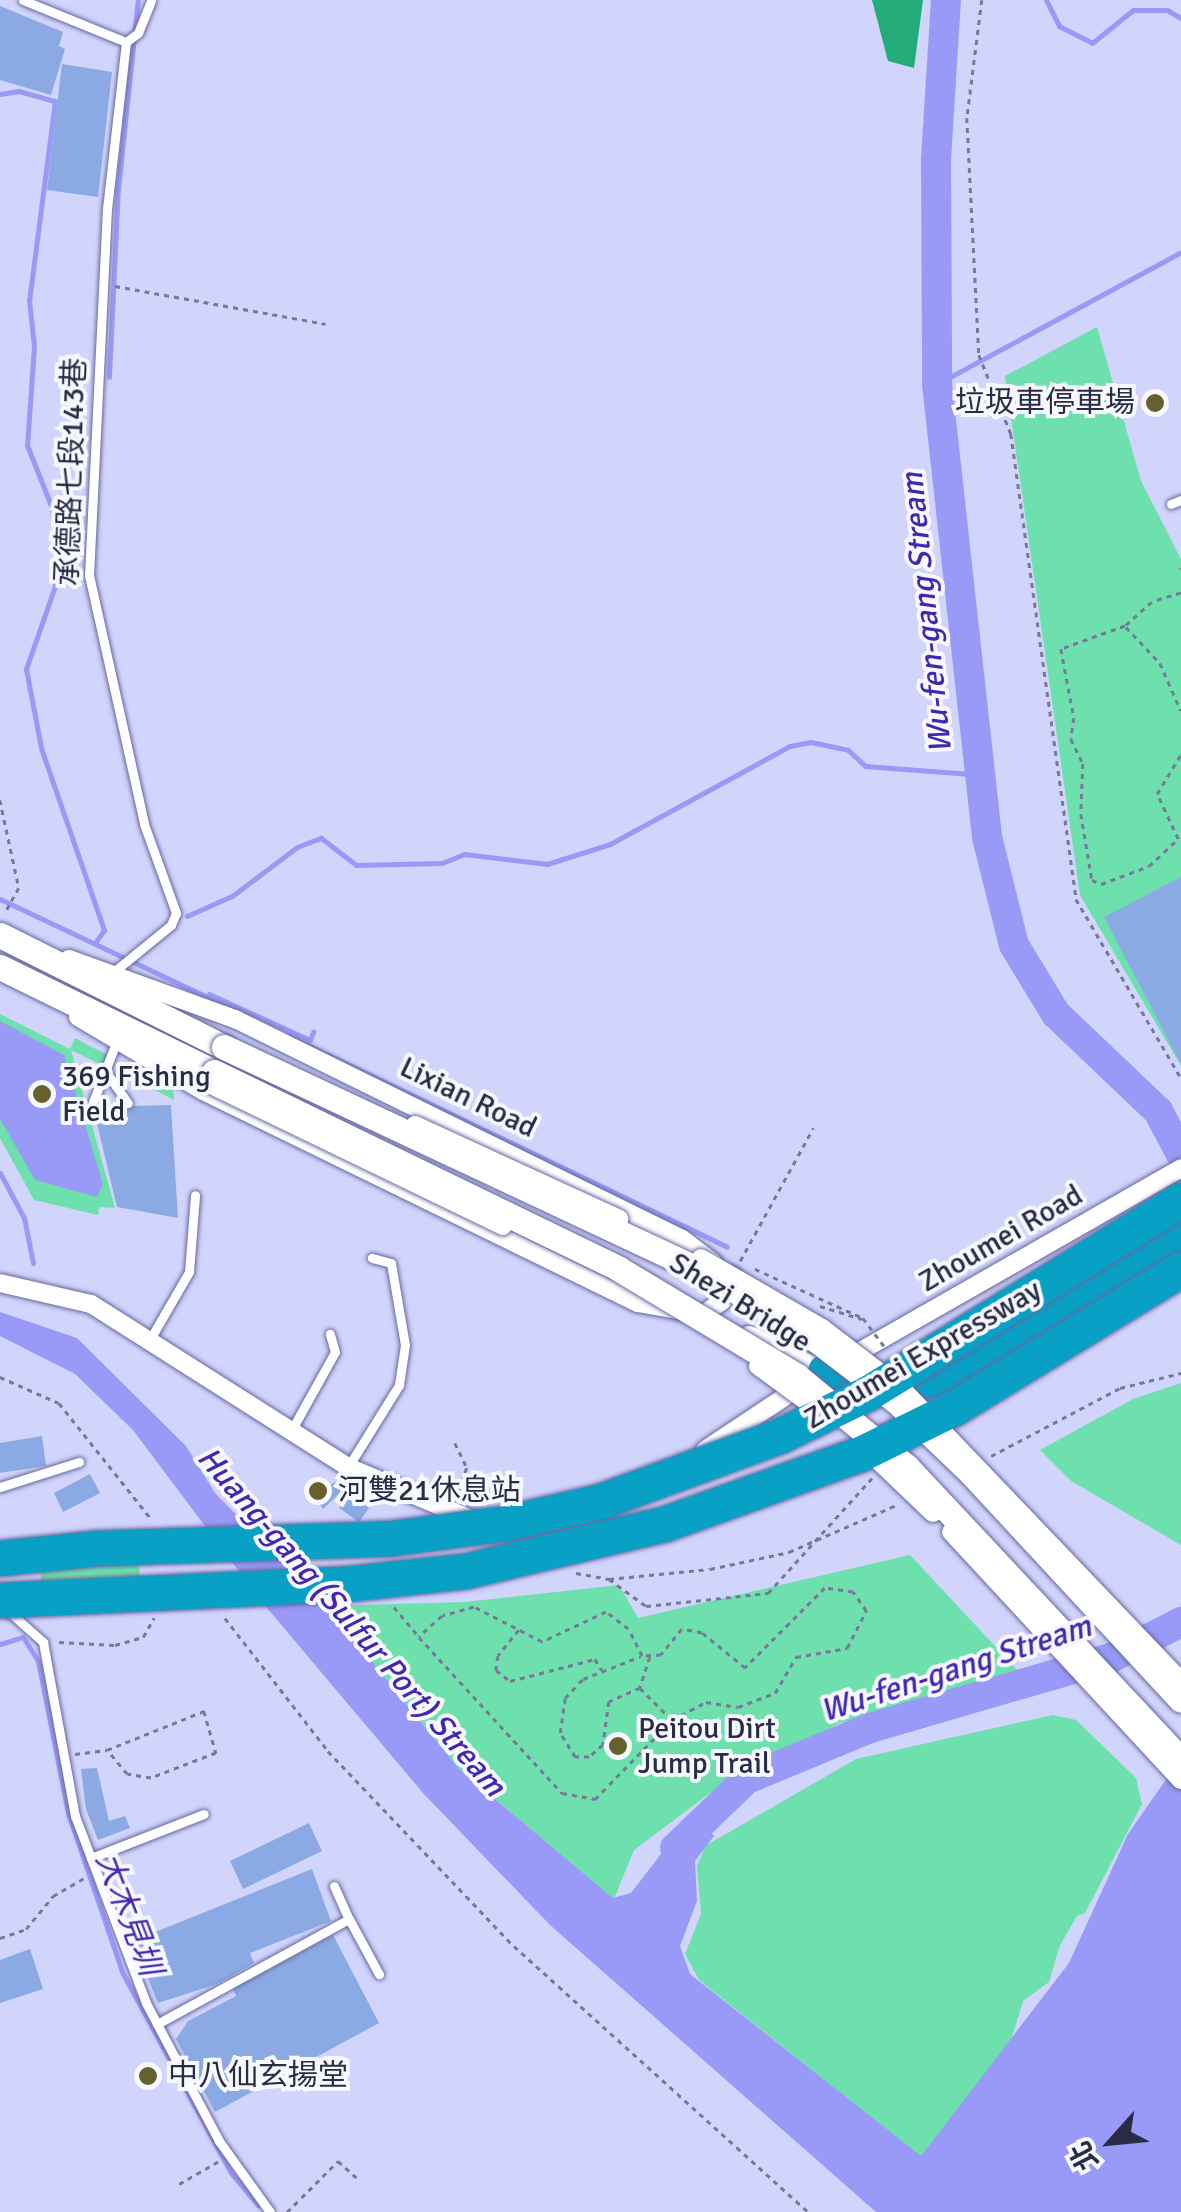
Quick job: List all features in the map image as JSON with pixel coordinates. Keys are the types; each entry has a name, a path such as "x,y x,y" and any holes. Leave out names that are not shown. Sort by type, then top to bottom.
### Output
{"highway":[{"name":"Zhoumei Expressway","path":"0,1558 97,1548 392,1538 506,1523 601,1501 780,1435 868,1392 1168,1192"},
{"path":"836,1365 902,1374 942,1369 995,1348 1181,1234"},
{"name":"Zhoumei Expressway","path":"0,1602 354,1583 465,1571 664,1524 860,1454 938,1416 1181,1269"}],"street":[{"name":"Lixian Road","path":"0,935 224,1048"},
{"name":"Lixian Road","path":"31,952 112,974 235,1019 682,1239 732,1276 836,1365"},
{"path":"8,971 124,1036 614,1280 787,1386 922,1502 1181,1780"},
{"path":"124,1036 203,1091 638,1303 704,1314 836,1365"},
{"name":"Shezi Bridge","path":"224,1048 342,1098 710,1275 815,1339 896,1400 971,1473 1181,1700"},
{"name":"Shezi Bridge","path":"212,1079 619,1269 797,1376 907,1467 1181,1760"},
{"path":"342,1098 460,1142 716,1265 822,1328 904,1392 981,1465 1181,1681"},
{"name":"Zhoumei Road","path":"440,1508 482,1511 572,1496 701,1452 836,1365 1168,1192 1181,1168"},
{"path":"704,1314 723,1300 732,1276"},
{"path":"0,1282 91,1304 148,1344 348,1467 440,1508"}],"lane":[{"path":"23,0 126,42 138,32 151,0"},
{"name":"承德路七段143巷","path":"112,974 171,924 176,913 144,824 90,575 104,284 126,42"},
{"path":"93,1102 124,1036"},
{"path":"106,1072 128,1103"},
{"path":"148,1344 189,1272 195,1195"},
{"path":"348,1467 399,1385 405,1346 391,1263 372,1258"},
{"path":"290,1433 335,1352 330,1334"},
{"path":"0,1487 79,1462"},
{"path":"0,1602 43,1642 64,1756 91,1858 158,2024 228,2155 270,2212"},
{"path":"91,1858 204,1814"},
{"path":"334,1886 379,1974"},
{"path":"158,2024 348,1918"}],"path":[{"path":"982,0 967,118 978,334 982,372 1011,434 1076,899 1181,1078"},
{"path":"104,284 326,324"},
{"path":"1181,592 1152,602 1126,626 1068,642 1059,658 1074,718 1071,739 1083,764 1082,814 1092,880 1101,884 1149,866 1178,839 1157,794 1181,754"},
{"path":"1126,626 1160,663 1181,712"},
{"path":"1043,662 1059,658"},
{"path":"0,800 19,888 0,923"},
{"path":"732,1276 813,1128"},
{"path":"757,1268 863,1318 858,1323 830,1308"},
{"path":"0,1378 60,1403 163,1534"},
{"path":"440,1508 463,1488 468,1468 455,1444"},
{"path":"609,1579 646,1606 768,1592 878,1471"},
{"path":"381,1593 562,1794 595,1799 672,1720 706,1702 738,1707 775,1693 796,1657 848,1648 866,1610 853,1592 825,1588 745,1668 702,1633 682,1628 661,1656 650,1656 642,1656 583,1679 559,1714 560,1733 575,1756 589,1758 603,1745 609,1702 640,1688 650,1656"},
{"path":"419,1637 442,1616 474,1607 542,1642 606,1612 628,1629 642,1656"},
{"path":"43,1642 115,1645 143,1638 160,1608"},
{"path":"222,1613 328,1752 514,1946 808,2212"},
{"path":"519,1629 498,1656 496,1670 510,1681 594,1659 603,1672"},
{"path":"640,1688 672,1720"},
{"path":"64,1756 107,1750 204,1711 216,1753 151,1778 127,1774 107,1750"},
{"path":"0,1938 26,1928 53,1896 96,1872"},
{"path":"179,2184 228,2155"},
{"path":"287,2212 338,2161 359,2180"}],"green space":[{"path":"872,0 923,0 914,68 888,61"},
{"path":"1097,327 1141,481 1181,559 1181,1066 1080,895 1005,376"},
{"name":"369 Fishing Field","path":"0,1014 70,1049 75,1038 107,1055 102,1065 71,1050 115,1208 99,1207 98,1215 34,1200 0,1138"},
{"path":"119,1061 173,1089 174,1100 115,1070"},
{"path":"1181,1383 1181,1545 1071,1481 1040,1450 1133,1399"},
{"path":"137,1536 141,1595 42,1601 39,1541"},
{"name":"Peitou Dirt Jump Trail","path":"910,1555 1021,1674 840,1723 722,1784 634,1850 614,1899 459,1769 327,1606 465,1602 619,1585 638,1618"},
{"path":"1053,1715 1076,1720 1136,1778 1142,1804 1085,1913 1077,1916 1060,1945 1049,1982 1023,2001 1000,2077 921,2157 699,1980 685,1954 701,1914 697,1866 705,1846 856,1759"}],"water":[{"name":"369 Fishing Field","path":"0,1021 64,1055 103,1184 97,1197 35,1180 0,1119"},
{"path":"0,1312 77,1338 186,1446 215,1493 327,1606 459,1769 613,1898 631,1893 694,1811 714,1836 695,1861 697,1901 680,1946 690,1974 921,2156 1069,1963 1128,1834 1181,1758 1181,2212 876,2212 550,1925 423,1793 262,1602 133,1430 75,1374 0,1336"}],"building":[{"path":"0,6 63,32 59,46 65,49 51,95 0,80"},
{"path":"62,64 112,72 98,197 47,190"},
{"path":"1181,877 1181,1064 1104,917"},
{"path":"171,1105 178,1218 117,1207 93,1107"},
{"path":"42,1436 46,1466 0,1473 0,1443"},
{"path":"90,1474 100,1493 63,1512 54,1493"},
{"path":"341,1478 347,1486 323,1509 314,1496"},
{"path":"349,1494 369,1508 359,1522 339,1508"},
{"path":"97,1768 109,1821 125,1816 130,1828 98,1840 86,1809 81,1769"},
{"path":"309,1823 322,1851 243,1889 230,1861"},
{"path":"312,1869 331,1921 250,1953 254,1963 217,1984 158,2003 133,1941"},
{"path":"333,1935 379,2023 215,2112 176,2039 188,2021 236,1996 233,1989"},
{"path":"30,1949 43,1989 0,2003 0,1960"}],"waterway":[{"path":"109,377 118,189 138,0"},
{"name":"Wu-fen-gang Stream","path":"946,0 936,161 937,384 987,837 1014,945 1056,1014 1158,1111 1181,1154"},
{"path":"1046,0 1059,26 1092,43 1133,10 1167,10 1181,18"},
{"path":"0,94 19,91 55,101 29,300 34,346 27,445 52,508 58,549 55,586 26,669 41,748 104,930 95,943"},
{"path":"937,384 1181,252"},
{"path":"187,916 232,896 297,847 321,838 356,865 442,863 464,854 547,864 610,844 790,746 811,742 848,750 865,766 984,775"},
{"path":"0,899 237,1011"},
{"path":"209,994 310,1040 313,1032"},
{"path":"287,1035 727,1247"},
{"path":"0,1173 24,1218 33,1263"},
{"name":"Wu-fen-gang Stream","path":"675,1848 747,1779 870,1728 1111,1658 1181,1622"},
{"name":"大木見圳","path":"0,1644 23,1637 38,1661 68,1813 122,1972 231,2173 258,2205"}],"place":[{"name":"垃圾車停車場","path":"1155,403"},
{"name":"369 Fishing Field","path":"42,1094"},
{"name":"河雙21休息站","path":"318,1491"},
{"name":"Peitou Dirt Jump Trail","path":"618,1746"},
{"name":"中八仙玄揚堂","path":"148,2076"}],"water label":[{"name":"Huang-gang (Sulfur Port) Stream","path":"351,1622"}]}
